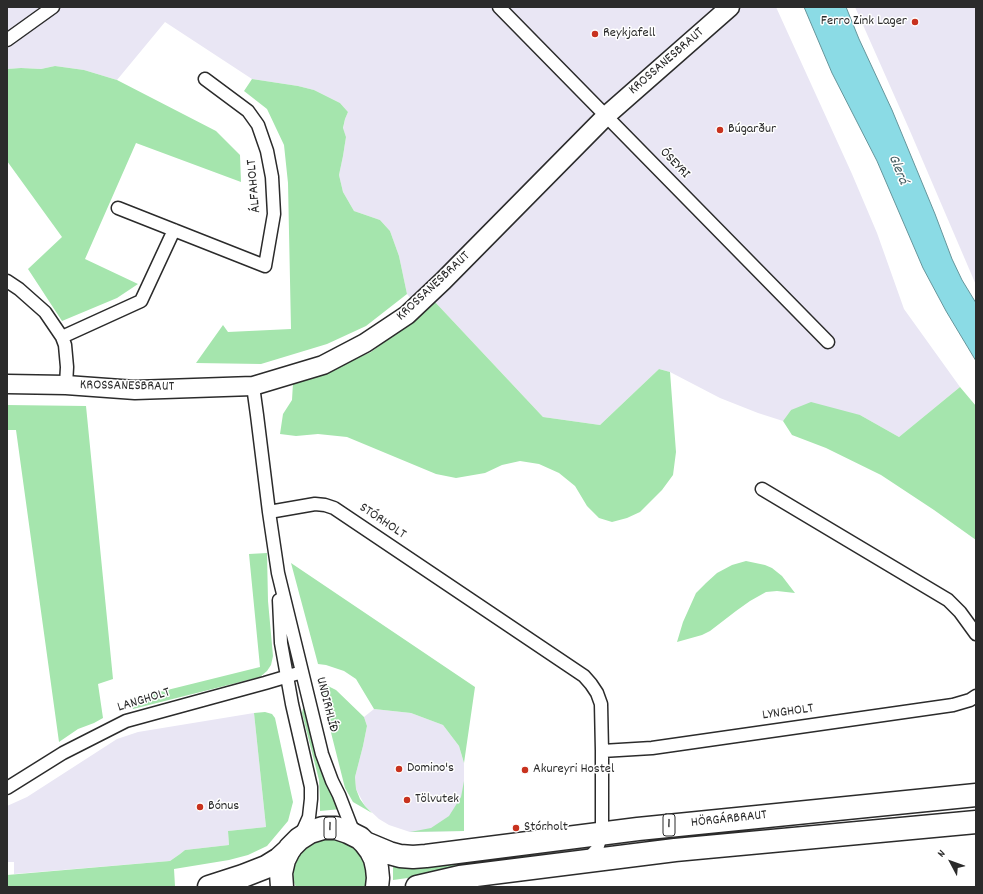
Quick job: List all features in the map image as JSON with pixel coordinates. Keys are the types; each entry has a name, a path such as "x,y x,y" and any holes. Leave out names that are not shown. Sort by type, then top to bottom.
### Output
{"highway":[{"name":"HÖRGÁRBRAUT","path":"209,887 266,867 279,859 310,832 323,828 336,828 348,832 362,841 389,853 413,857 666,826 976,796"},
{"name":"HÖRGÁRBRAUT","path":"417,887 460,877 675,850 976,822"},
{"path":"362,841 371,851 375,859 378,878 377,887"},
{"path":"282,887 281,873 284,860 295,844"}],"street":[{"path":"7,40 53,7"},
{"name":"ÓSEYRI","path":"499,7 828,342"},
{"name":"KROSSANESBRAUT","path":"7,384 66,385 135,390 253,386 323,365 365,343 407,315 443,281 607,116 730,7"},
{"name":"ÁLFAHOLT","path":"118,208 265,266 274,214 272,177 267,150 258,125 248,111 205,79"},
{"path":"62,337 141,301 174,230"},
{"path":"7,281 19,289 45,312 62,337 65,345 66,385"},
{"name":"UNDIRHLÍÐ","path":"253,386 278,573 310,699 322,754 332,781 340,794 351,826 362,841"},
{"path":"762,489 948,600 960,612 976,634"},
{"name":"STÓRHOLT","path":"269,512 315,504 334,508 584,676 597,693 601,704 602,751 602,833 597,849 585,862"},
{"name":"UNDIRHLÍÐ","path":"278,573 281,643 292,704 311,787 309,817 295,844"},
{"name":"LANGHOLT","path":"7,788 63,753 126,721 302,672"},
{"name":"LYNGHOLT","path":"602,751 652,748 953,705 970,700 976,696"}],"shaded area":[{"path":"7,7 776,7 852,174 877,233 904,309 960,387 899,437 860,415 791,410 783,421 720,398 670,372 659,369 600,425 543,417 435,302 423,313 407,294 399,256 390,231 380,220 354,211 343,192 339,175 346,137 343,129 348,112 340,103 314,90 252,79 165,22 117,80 84,70 55,66 41,69 7,69"},
{"path":"855,7 976,7 976,285 910,131"},
{"path":"374,709 411,713 443,725 459,746 464,763 464,831 410,832 389,825 379,819 365,806 356,789 355,777 367,726 364,717"},
{"path":"254,713 266,827 228,831 229,845 185,850 170,861 14,874 14,862 7,862 7,806 27,797 117,739 138,732"}],"green space":[{"path":"55,66 84,70 117,80 216,131 240,155 241,182 136,143 85,259 138,284 117,298 62,321 28,269 62,237 7,161 7,69 41,69"},
{"path":"252,79 314,90 340,103 348,112 343,128 346,137 339,175 343,192 354,211 380,220 390,231 399,256 407,294 366,326 327,344 261,364 196,363 223,325 228,332 291,329 288,183 284,145 267,109 244,91"},
{"path":"435,302 543,417 600,425 659,369 670,372 676,452 673,475 662,490 640,512 627,518 612,522 599,518 587,506 575,486 559,473 539,464 520,461 502,465 485,473 456,478 436,474 347,437 318,434 296,436 280,434 283,414 292,400 293,383 325,372 371,352 423,313"},
{"path":"960,387 976,406 976,540 881,475 826,448 792,435 783,421 791,410 811,402 860,415 899,437"},
{"path":"7,405 86,406 113,679 98,684 103,718 78,729 59,742 16,430 7,430"},
{"path":"267,553 268,601 273,656 271,665 267,671 260,677 133,709 131,699 260,667 249,554"},
{"path":"746,561 772,568 782,576 795,593 777,591 766,592 750,601 710,631 702,635 677,642 683,622 696,593 717,573 732,565"},
{"path":"291,563 475,687 464,763 459,746 443,725 411,713 374,709 356,679 344,671 318,664"},
{"path":"319,685 326,685 336,690 364,717 367,726 355,777 356,789 360,799 372,813 353,802 345,788"},
{"path":"303,708 307,712 324,779 341,809 320,811 319,780 302,713"},
{"path":"265,712 272,714 275,718 293,802 288,821 267,846 248,855 229,860 174,869 174,887 7,887 7,875 170,861 185,850 229,845 228,831 266,827 254,713"},
{"path":"464,781 464,831 410,832 431,828 449,816 461,797"},
{"path":"326,838 338,839 349,843 358,851 364,861 367,872 366,885 364,887 296,887 293,880 294,868 298,857 305,847 315,841"},
{"path":"582,851 393,880 393,863 414,866"}],"water":[{"name":"Glerá","path":"804,7 846,7 892,110 952,259 962,280 976,303 976,361 946,311 923,268 877,161 832,73"}],"place":[{"name":"Ferro Zink Lager","path":"915,22"},
{"name":"Reykjafell","path":"595,34"},
{"name":"Búgarður","path":"720,130"},
{"name":"Domino's","path":"399,769"},
{"name":"Akureyri Hostel","path":"525,770"},
{"name":"Tölvutek","path":"407,800"},
{"name":"Bónus","path":"200,807"},
{"name":"Stórholt","path":"516,828"}]}
